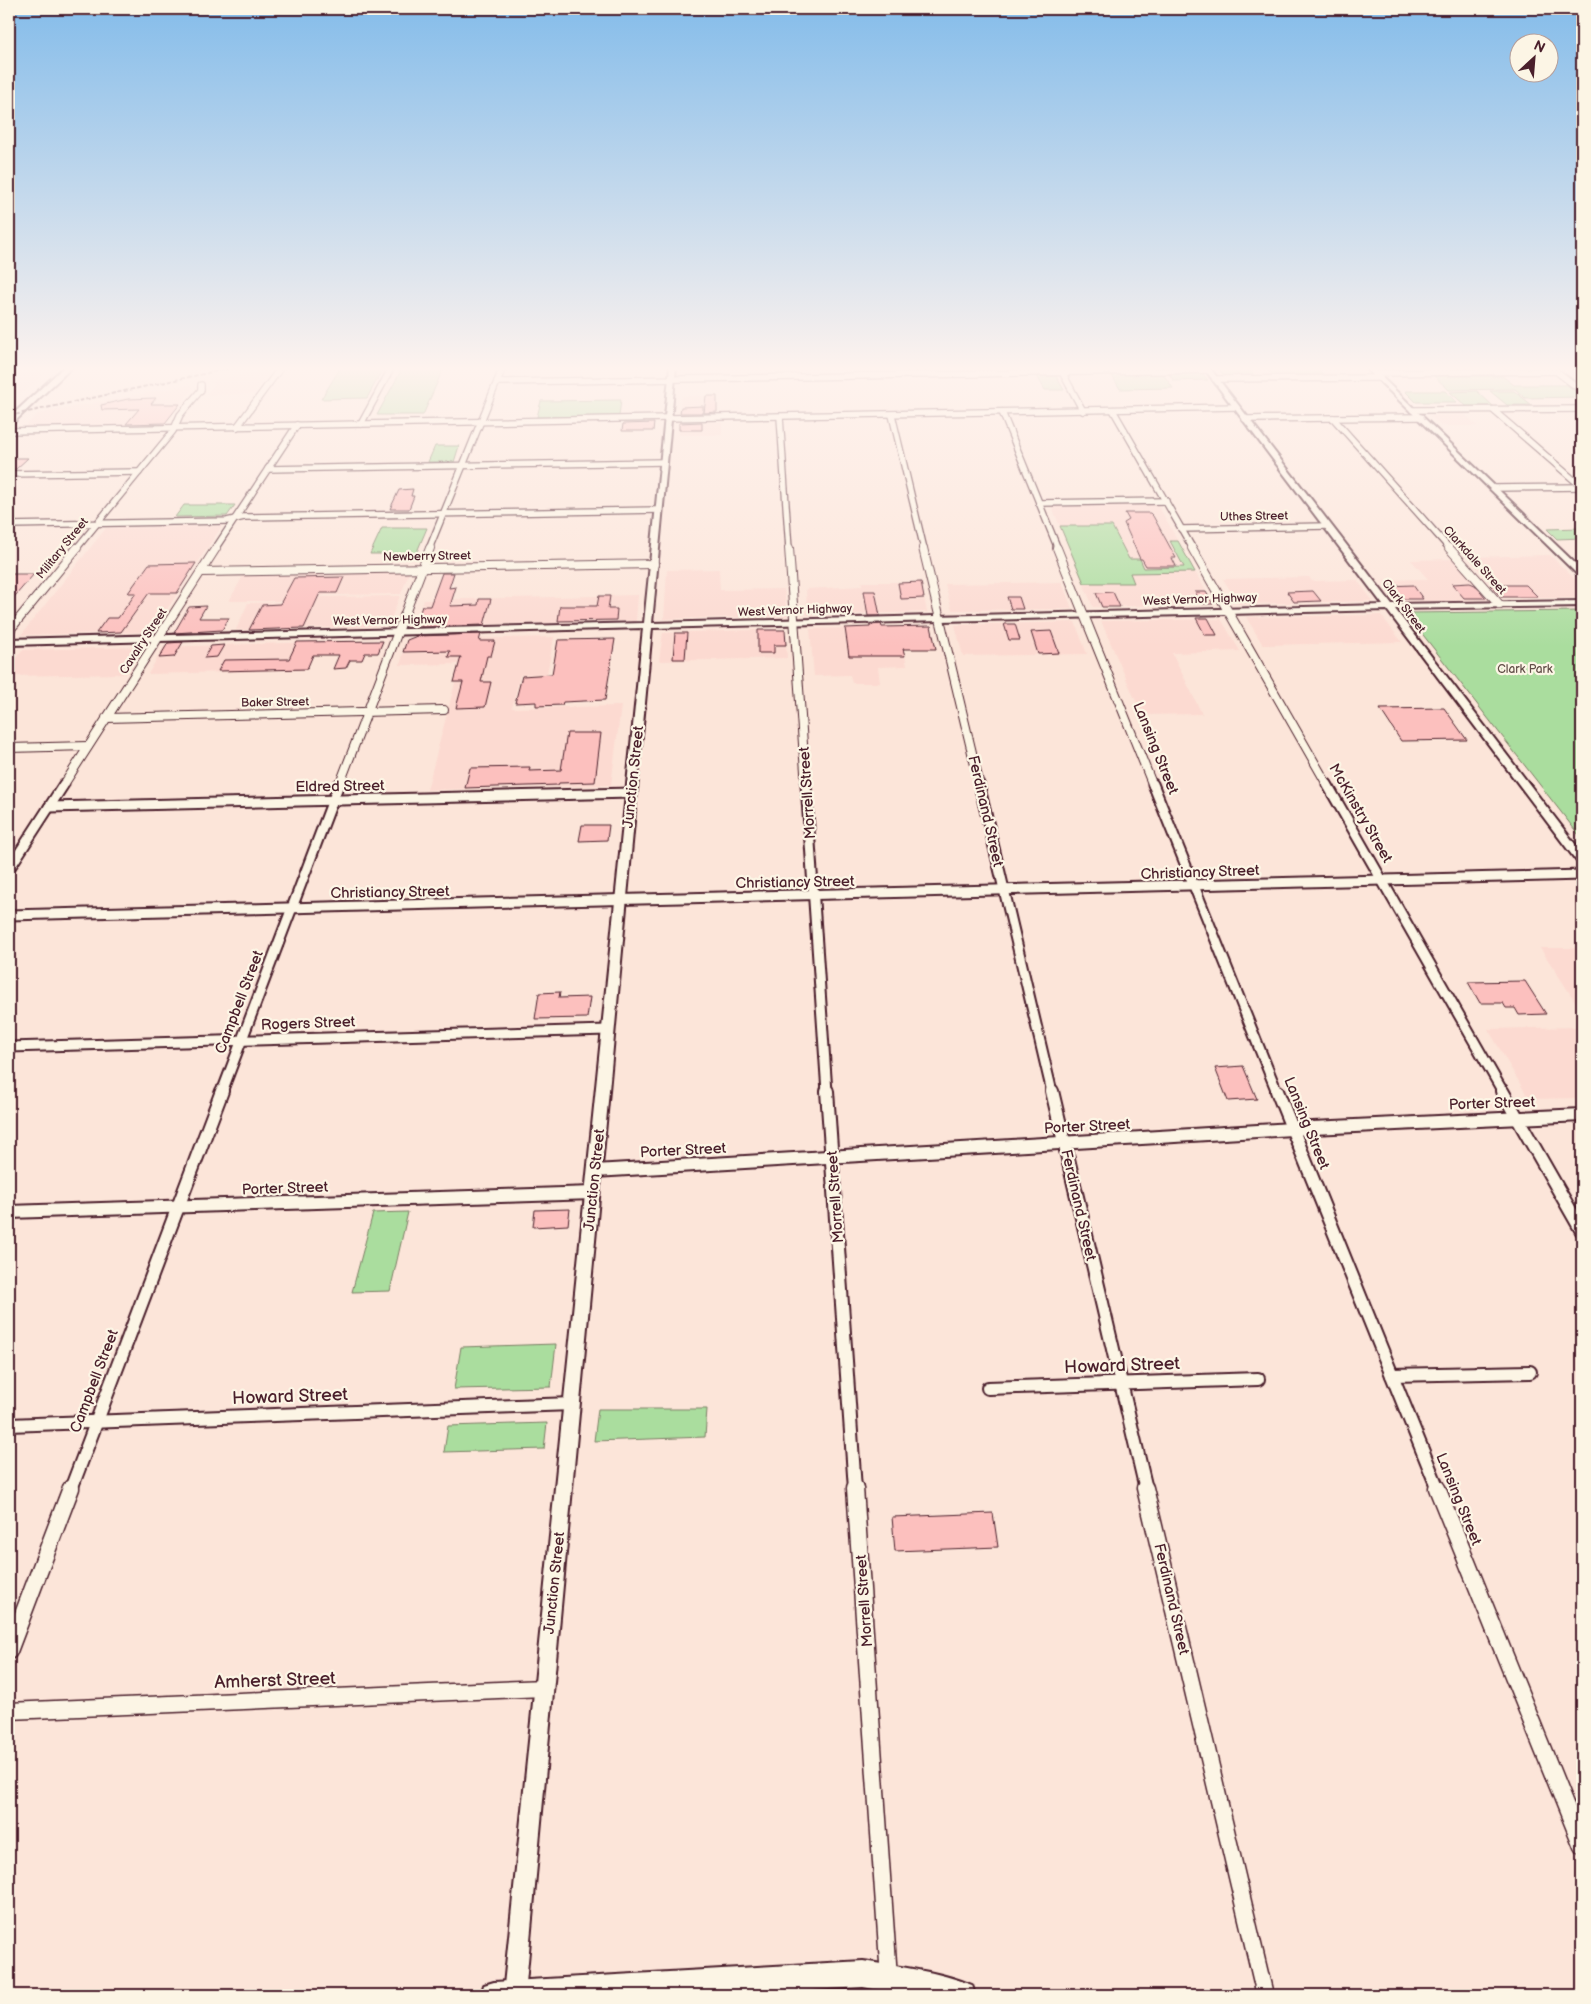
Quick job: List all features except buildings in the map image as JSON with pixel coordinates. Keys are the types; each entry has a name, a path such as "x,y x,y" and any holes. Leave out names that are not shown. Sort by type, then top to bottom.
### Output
{"main road":[{"path":"504,1995 863,1974 962,1995"}],"street":[{"name":"Military Street","path":"9,631 149,461"},
{"name":"Cavalry Street","path":"9,869 273,461"},
{"name":"Campbell Street","path":"9,1651 464,461"},
{"name":"Morrell Street","path":"783,461 889,1978"},
{"name":"Ferdinand Street","path":"903,461 1265,1995"},
{"name":"Lansing Street","path":"1022,461 1582,1846"},
{"name":"McKinstry Street","path":"1142,461 1582,1231"},
{"name":"Clark Street","path":"1277,461 1582,860"},
{"name":"Clarkdale Street","path":"1371,461 1500,605"},
{"path":"1466,461 1582,574"},
{"path":"1551,461 1582,487"},
{"path":"268,468 664,462"},
{"name":"Junction Street","path":"504,1995 544,1688 664,462"},
{"path":"9,474 139,472"},
{"path":"1494,488 1582,487"},
{"path":"1039,504 1166,502"},
{"path":"9,525 227,521 244,517 659,510"},
{"name":"Uthes Street","path":"1181,528 1327,526"},
{"name":"Newberry Street","path":"201,572 654,564"},
{"name":"West Vernor Highway","path":"9,642 1582,603"},
{"name":"Baker Street","path":"106,718 444,710"},
{"path":"9,748 88,746"},
{"name":"Eldred Street","path":"49,807 632,793"},
{"name":"Christiancy Street","path":"9,915 1582,875"},
{"name":"Rogers Street","path":"9,1047 608,1030"},
{"name":"Porter Street","path":"595,1171 1065,1142 1582,1114"},
{"name":"Porter Street","path":"9,1212 592,1193"},
{"path":"1392,1376 1530,1372"},
{"name":"Howard Street","path":"988,1388 1258,1378"},
{"name":"Howard Street","path":"9,1425 572,1404"},
{"name":"Amherst Street","path":"9,1711 544,1688"}],"shaded area":[{"path":"1158,505 1213,604 1093,607 1052,507"},
{"path":"222,526 152,632 21,635 106,528"},
{"path":"1550,555 1582,586 1582,598 1503,598 1468,557"},
{"path":"1454,559 1491,600 1400,602 1384,580 1428,579 1411,560"},
{"path":"719,569 720,590 784,589 787,616 664,619 667,570"},
{"path":"409,573 401,594 326,595 303,601 229,601 243,576"},
{"path":"1309,577 1312,581 1357,580 1373,601 1239,604 1223,579"},
{"path":"862,582 921,582 927,612 807,615 806,589 862,586"},
{"path":"1062,582 1072,609 952,610 945,584"},
{"path":"638,595 636,621 415,626 424,600"},
{"path":"400,596 388,626 236,630 248,603 305,602 322,597"},
{"path":"1381,615 1402,642 1263,645 1246,617"},
{"path":"1221,619 1240,651 1172,653 1202,714 1142,715 1101,621"},
{"path":"1075,622 1087,654 963,656 955,625"},
{"path":"899,627 907,666 878,667 880,683 852,683 850,675 814,676 810,629"},
{"path":"785,629 787,658 659,661 663,633"},
{"path":"554,637 547,674 520,675 512,708 621,706 611,785 427,790 460,664 400,665 407,640"},
{"path":"319,642 307,670 148,674 164,647"},
{"path":"143,647 125,674 9,676 9,668 22,650"},
{"path":"1540,948 1582,948 1582,1012 1558,975"},
{"path":"1582,1027 1582,1098 1529,1099 1488,1029"}],"green space":[{"path":"429,461 454,461 454,462 428,462"},
{"path":"184,505 235,505 227,516 175,517"},
{"path":"1060,526 1112,526 1129,559 1140,559 1144,568 1184,567 1170,541 1178,541 1195,572 1130,573 1134,583 1084,583"},
{"path":"382,528 427,528 416,554 370,554"},
{"path":"1580,528 1582,530 1582,538 1557,539 1547,529"},
{"name":"Clark Park","path":"1582,611 1582,839 1406,613"},
{"path":"408,1212 390,1291 352,1292 373,1213"},
{"path":"556,1344 551,1387 454,1389 461,1347"},
{"path":"598,1409 707,1409 705,1437 594,1441"},
{"path":"547,1423 544,1449 444,1452 448,1426"}]}
